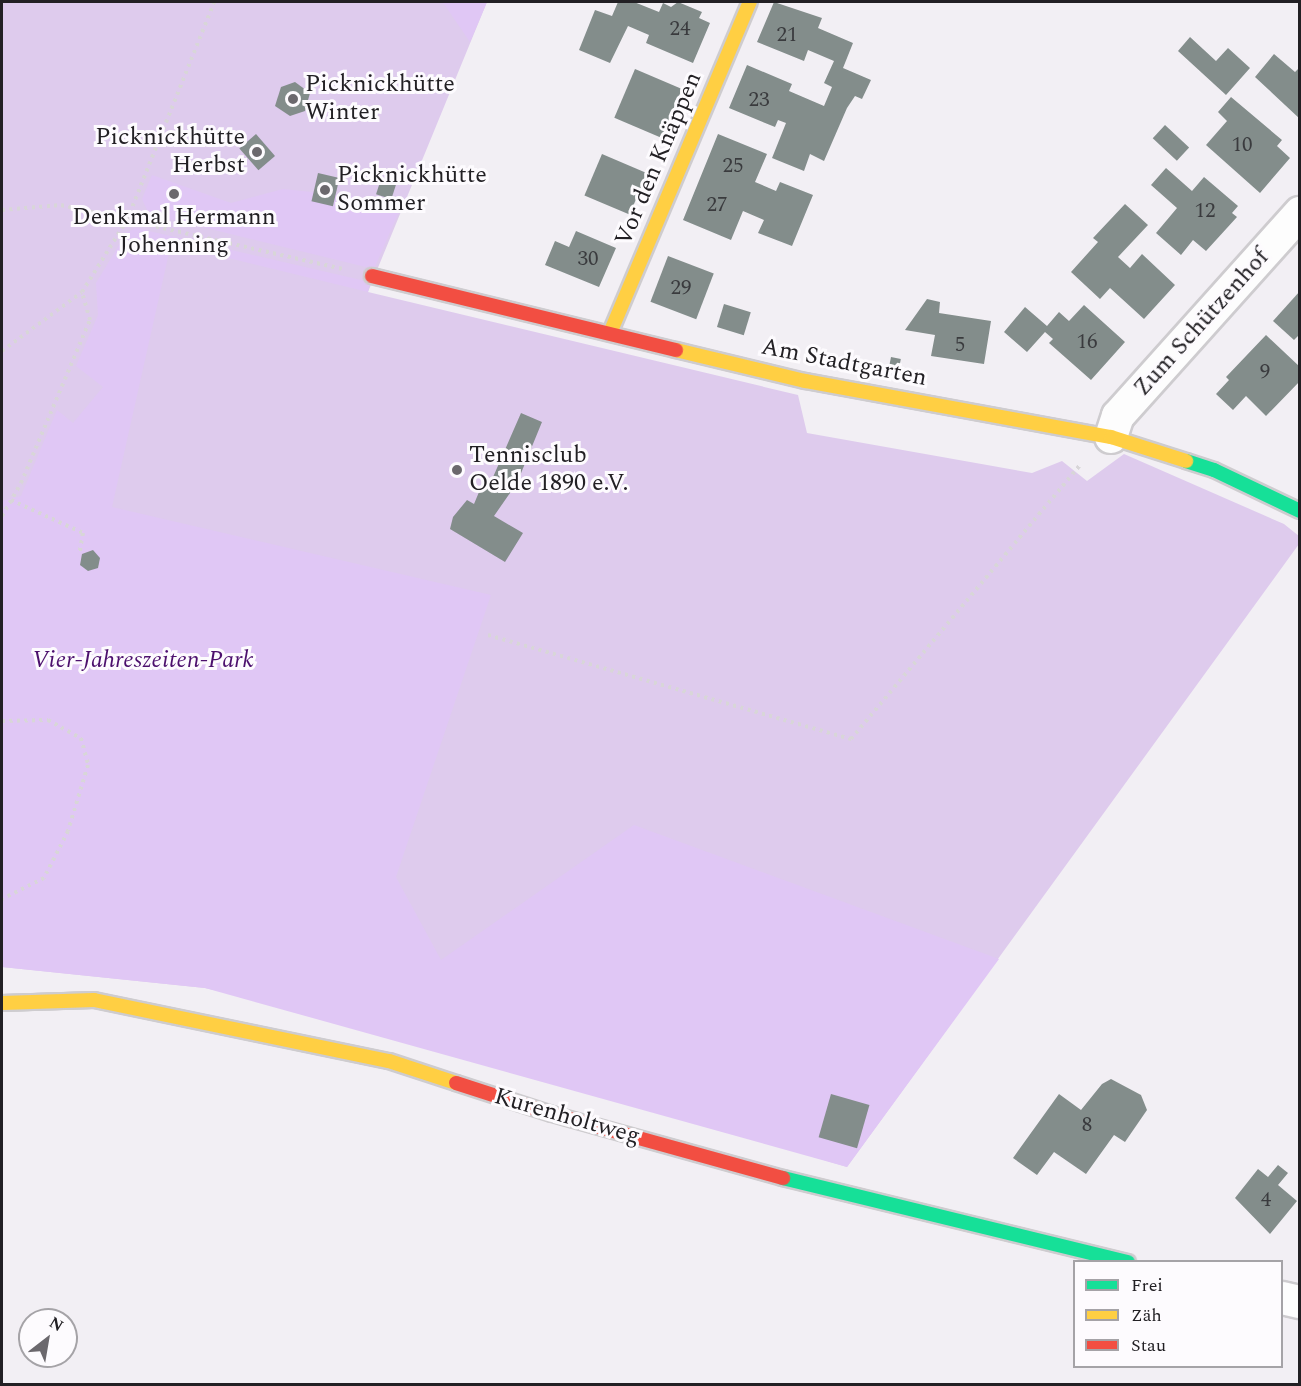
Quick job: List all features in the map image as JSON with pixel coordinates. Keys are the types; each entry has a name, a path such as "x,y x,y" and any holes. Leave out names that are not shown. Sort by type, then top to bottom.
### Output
{"street":[{"name":"Vor den Knäppen","path":"610,333 750,2"},
{"name":"Zum Schützenhof","path":"1111,437 1119,416 1299,213"},
{"name":"Am Stadtgarten","path":"372,276 806,381 1111,437 1214,470 1299,511"},
{"name":"Kurenholtweg","path":"2,1003 94,1000 389,1061 552,1114 857,1198 1120,1260"},
{"path":"1283,1298 1299,1302"}],"path":[{"path":"2,351 82,292 128,220 214,2"},
{"path":"2,210 61,205 372,276"},
{"path":"2,516 90,320 82,292"},
{"path":"488,635 851,739 1073,471 1111,437"},
{"path":"11,500 82,533 79,555"},
{"path":"2,721 48,720 81,738 88,765 68,831 44,878 2,899"}],"green space":[{"name":"Vier-Jahreszeiten-Park","path":"2,2 487,2 368,292 798,395 807,433 1032,473 1062,461 1087,481 1124,454 1284,524 1299,536 1299,544 847,1167 396,1031 205,988 2,967"},
{"path":"440,2 487,2 470,42 444,4"},
{"path":"152,175 231,203 283,189 351,196 401,207 374,269 149,214 142,199"},
{"name":"Vier-Jahreszeiten-Park","path":"136,228 370,282 368,292 171,244 112,507 491,595 396,877 441,960 634,825 999,959 847,1167 205,988 2,967 2,501 21,496 57,410 73,423 103,387 76,366 98,315 96,283 127,232"}],"building":[{"path":"618,2 634,2 659,12 663,3 671,7 678,2 702,12 699,18 710,23 693,63 646,43 649,35 628,26 610,63 579,50 595,10 612,16"},
{"path":"774,2 822,18 818,28 853,43 843,68 871,80 862,99 855,96 847,108 824,161 810,154 804,171 772,158 786,123 778,120 775,127 729,108 747,65 792,84 789,91 824,106 832,87 824,83 834,61 808,50 804,61 757,42"},
{"path":"1190,37 1216,61 1228,48 1250,68 1226,95 1178,51"},
{"path":"1274,54 1295,72 1300,67 1300,119 1255,77"},
{"path":"635,69 682,89 661,138 614,118"},
{"name":"Picknickhütte Winter","path":"295,82 310,93 305,111 290,116 275,106 281,87"},
{"path":"1231,97 1282,140 1277,146 1290,158 1260,193 1206,145 1227,121 1218,112"},
{"path":"1165,125 1189,148 1177,161 1153,138"},
{"name":"Picknickhütte Herbst","path":"256,134 275,156 258,170 239,148"},
{"path":"718,134 767,154 755,182 776,191 780,182 813,195 792,246 758,233 764,220 743,211 731,240 683,220"},
{"path":"602,154 647,173 630,215 584,195"},
{"path":"1166,168 1192,191 1204,177 1238,206 1232,213 1237,217 1206,251 1193,240 1181,255 1156,233 1177,208 1151,185"},
{"name":"Picknickhütte Sommer","path":"318,173 339,178 333,206 311,201"},
{"path":"381,179 396,184 391,199 376,194"},
{"path":"1125,204 1148,225 1118,257 1130,268 1142,254 1175,285 1144,319 1110,288 1100,299 1071,272 1098,242 1093,238"},
{"path":"576,231 616,248 599,287 545,265 555,241 569,247"},
{"path":"668,256 714,274 696,319 650,302"},
{"path":"1300,291 1300,334 1294,340 1273,321"},
{"path":"927,299 940,302 939,313 991,321 984,364 931,356 935,335 905,330"},
{"path":"724,304 751,312 744,335 717,327"},
{"path":"1084,305 1125,342 1091,380 1049,343 1053,339 1045,332 1027,352 1004,332 1025,307 1047,326 1059,312 1069,321"},
{"path":"1266,335 1300,367 1300,381 1266,416 1246,396 1233,410 1216,394 1229,380 1226,377"},
{"path":"891,357 901,359 899,369 889,367"},
{"path":"521,413 542,422 517,483 494,516 523,533 505,562 450,529 453,517 467,500 474,504 484,480 490,484"},
{"path":"93,550 100,558 98,568 88,571 80,565 82,554"},
{"path":"1111,1079 1141,1095 1147,1110 1125,1142 1114,1135 1086,1174 1054,1152 1037,1175 1013,1158 1059,1094 1081,1110 1102,1084"},
{"path":"831,1094 869,1105 857,1148 819,1137"},
{"path":"1278,1165 1288,1173 1278,1185 1297,1201 1270,1234 1235,1198 1258,1169 1268,1177"}],"traffic: fast":[{"path":"1186,461 1214,470 1300,511"},
{"path":"783,1178 1120,1260"}],"traffic: slow":[{"path":"610,333 750,2"},
{"path":"676,350 805,381 1111,437 1186,461"},
{"path":"2,1003 94,1000 389,1061 456,1083"}],"traffic: jam":[{"path":"372,276 676,350"},
{"path":"456,1083 552,1114 783,1178"}],"place":[{"name":"Picknickhütte Winter","path":"293,99"},
{"name":"Picknickhütte Herbst","path":"257,152"},
{"name":"Picknickhütte Sommer","path":"325,190"},
{"name":"Denkmal Hermann Johenning","path":"174,194"},
{"name":"Tennisclub Oelde 1890 e.V.","path":"457,470"}]}
